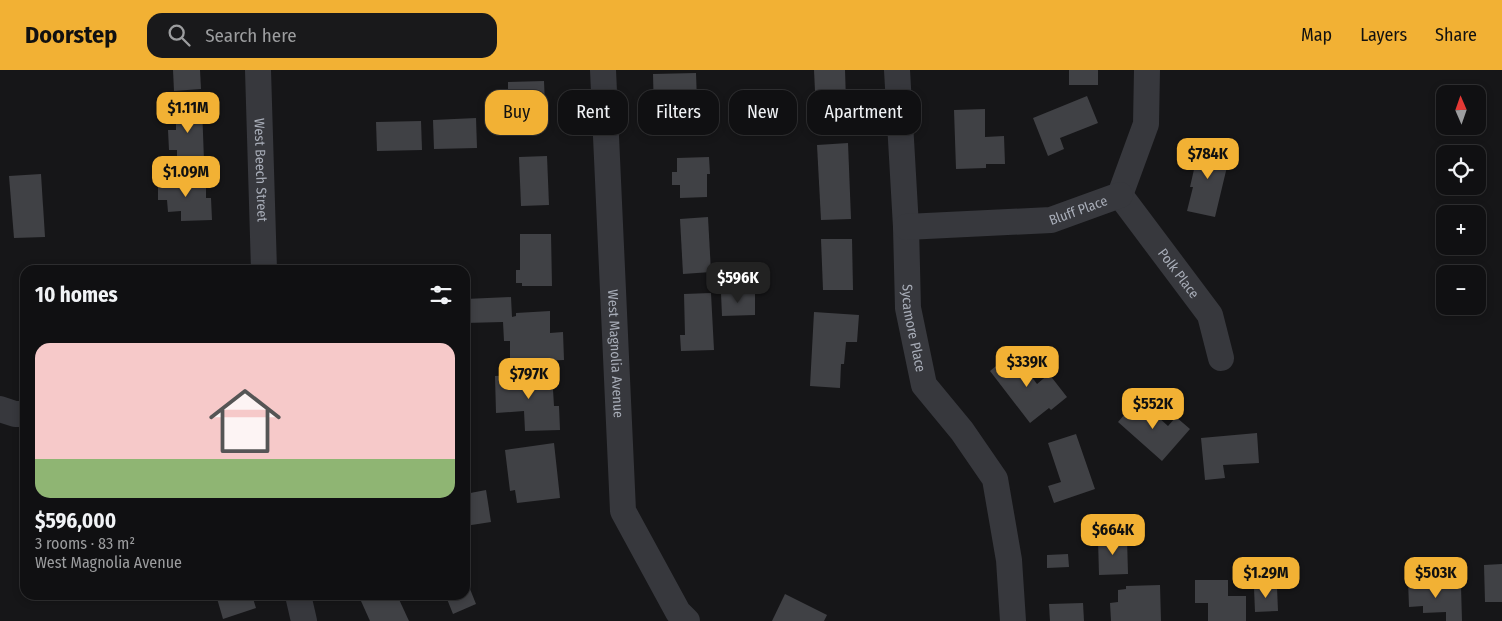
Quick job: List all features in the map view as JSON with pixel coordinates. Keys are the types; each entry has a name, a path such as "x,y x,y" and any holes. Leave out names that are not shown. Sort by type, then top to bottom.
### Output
{"street":[{"name":"West Beech Street","path":"258,70 264,265"},
{"name":"West Magnolia Avenue","path":"603,70 623,510 678,612 687,621"},
{"name":"Sycamore Place","path":"898,70 908,308 924,385 962,432 995,479 1009,560 1013,621"},
{"name":"Bluff Place","path":"906,227 1051,220 1120,195 1146,124 1147,70"},
{"name":"Polk Place","path":"1120,195 1210,315 1221,358"},
{"path":"0,409 20,414"},
{"path":"299,600 304,621"}],"building":[{"path":"173,70 200,70 201,89 174,91"},
{"path":"814,70 845,70 846,90 815,90"},
{"path":"1069,70 1098,70 1098,85 1069,85"},
{"path":"696,73 697,90 653,90 653,74"},
{"path":"544,81 544,90 508,90 508,82"},
{"path":"1087,96 1098,123 1060,138 1064,149 1048,156 1033,118"},
{"path":"202,106 204,161 177,161 177,150 169,150 168,130 176,130 176,107"},
{"path":"985,109 985,137 1004,136 1005,164 986,164 986,168 956,169 954,110"},
{"path":"476,118 477,148 434,149 433,120"},
{"path":"421,121 422,150 377,151 376,122"},
{"path":"848,143 851,219 821,220 817,145"},
{"path":"1202,144 1231,150 1215,217 1187,211 1193,187 1190,187"},
{"path":"547,156 549,205 521,206 519,157"},
{"path":"709,157 710,174 707,174 707,197 680,198 680,185 672,185 672,172 677,172 677,158"},
{"path":"41,174 45,237 14,238 9,176"},
{"path":"206,178 206,198 211,198 212,220 181,221 181,211 168,212 167,200 158,200 158,179"},
{"path":"708,217 711,272 683,274 680,219"},
{"path":"520,234 551,234 552,286 522,286 522,283 516,283 516,270 520,270"},
{"path":"821,239 852,239 853,290 823,290"},
{"path":"755,291 755,315 722,316 721,293"},
{"path":"711,293 714,350 681,351 680,335 685,335 684,294"},
{"path":"511,297 512,317 516,316 516,313 550,311 550,333 563,332 564,360 510,362 510,341 504,341 503,322 470,323 470,299"},
{"path":"814,312 859,315 857,342 846,342 844,364 841,364 840,388 810,386"},
{"path":"1013,352 1037,384 1049,374 1067,397 1030,423 990,371"},
{"path":"552,373 554,406 559,406 560,430 525,431 524,411 496,413 495,376"},
{"path":"1138,399 1168,426 1176,417 1190,429 1162,461 1118,422"},
{"path":"1257,433 1259,463 1223,465 1225,478 1205,480 1201,438"},
{"path":"1076,434 1095,489 1054,503 1048,486 1061,482 1048,443"},
{"path":"554,443 560,498 517,503 515,490 510,491 505,450"},
{"path":"486,490 491,522 470,525 470,493"},
{"path":"1127,538 1128,574 1099,575 1098,539"},
{"path":"1068,554 1069,567 1047,568 1047,555"},
{"path":"1502,564 1502,602 1485,602 1484,565"},
{"path":"1428,579 1428,587 1461,586 1462,621 1446,621 1446,612 1423,613 1423,606 1409,607 1408,580"},
{"path":"1195,580 1228,580 1228,596 1246,596 1246,621 1208,621 1208,603 1195,603"},
{"path":"1160,585 1161,621 1111,621 1110,603 1118,602 1118,590 1126,589 1126,586"},
{"path":"1277,587 1278,611 1255,612 1254,588"},
{"path":"470,589 476,604 453,614 447,600 470,600"},
{"path":"785,594 827,615 824,621 772,621"},
{"path":"217,600 254,600 256,608 223,619"},
{"path":"399,600 409,621 370,621 361,601"},
{"path":"1083,603 1084,621 1050,621 1049,604"}]}
